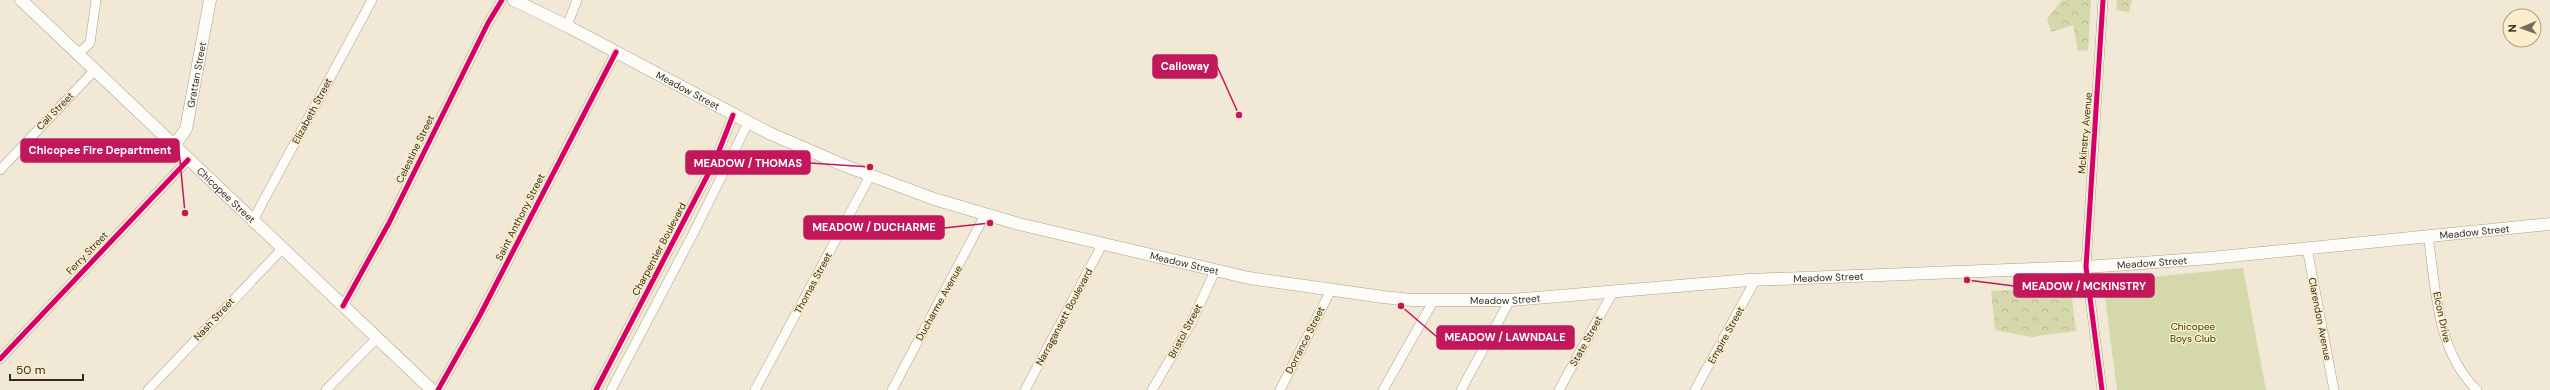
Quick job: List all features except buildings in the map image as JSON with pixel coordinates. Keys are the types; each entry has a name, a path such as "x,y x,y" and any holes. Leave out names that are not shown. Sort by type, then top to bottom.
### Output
{"main road":[{"name":"Chicopee Street","path":"21,0 252,222 432,390"},
{"name":"Grattan Street","path":"174,146 186,129 210,0"},
{"name":"Meadow Street","path":"514,0 567,26 748,123 870,176 934,200 985,215 1215,271 1331,290 1410,300 1510,300 1756,279 2086,267 2306,248 2550,224"}],"street":[{"path":"77,55 90,43 96,0"},
{"name":"Elizabeth Street","path":"252,222 372,0"},
{"name":"Celestine Street","path":"343,306 389,223 488,23 502,0"},
{"path":"567,26 577,0"},
{"name":"Mckinstry Avenue","path":"2086,267 2103,0"},
{"name":"Saint Anthony Street","path":"438,390 479,316 616,52"},
{"name":"Call Street","path":"0,170 94,71"},
{"name":"Charpentier Boulevard","path":"596,390 716,161 733,115"},
{"path":"611,390 652,314 748,123"},
{"name":"Ferry Street","path":"0,359 188,160"},
{"name":"Thomas Street","path":"755,390 870,176"},
{"name":"Ducharme Avenue","path":"892,390 985,215"},
{"name":"Charpentier Boulevard","path":"682,226 694,232"},
{"name":"Elcon Drive","path":"2428,236 2445,337 2461,371 2477,390"},
{"name":"Narragansett Boulevard","path":"1025,390 1103,243"},
{"name":"Clarendon Avenue","path":"2306,248 2334,390"},
{"name":"Nash Street","path":"148,390 224,308 282,249"},
{"path":"2086,267 2102,390"},
{"name":"Bristol Street","path":"1152,390 1191,324 1215,271"},
{"name":"Empire Street","path":"1695,390 1756,279"},
{"name":"Dorrance Street","path":"1280,390 1331,290"},
{"name":"State Street","path":"1559,390 1613,292"},
{"path":"1383,390 1434,300"},
{"path":"1461,390 1510,300"},
{"name":"Charpentier Boulevard","path":"639,307 652,314"},
{"path":"326,390 377,338"}],"green space":[{"path":"2062,0 2091,0 2088,50 2078,51 2073,25 2051,32 2047,19"},
{"path":"2117,0 2132,0 2129,12 2116,10"},
{"name":"Chicopee Boys Club","path":"2243,268 2266,390 2117,390 2103,282"},
{"path":"2027,289 2071,292 2076,331 2031,337 1995,330 1991,291"}],"cycle path":[{"path":"343,306 389,223 488,23 502,0"},
{"path":"2102,390 2086,267 2103,0"},
{"path":"438,390 479,317 616,52"},
{"path":"596,390 715,161 733,115"},
{"path":"0,359 188,160"}],"place":[{"name":"Calloway","path":"1239,115"},
{"name":"MEADOW / THOMAS","path":"870,167"},
{"name":"Chicopee Fire Department","path":"185,213"},
{"name":"MEADOW / DUCHARME","path":"990,223"},
{"name":"MEADOW / MCKINSTRY","path":"1967,280"},
{"name":"MEADOW / LAWNDALE","path":"1401,306"}]}
